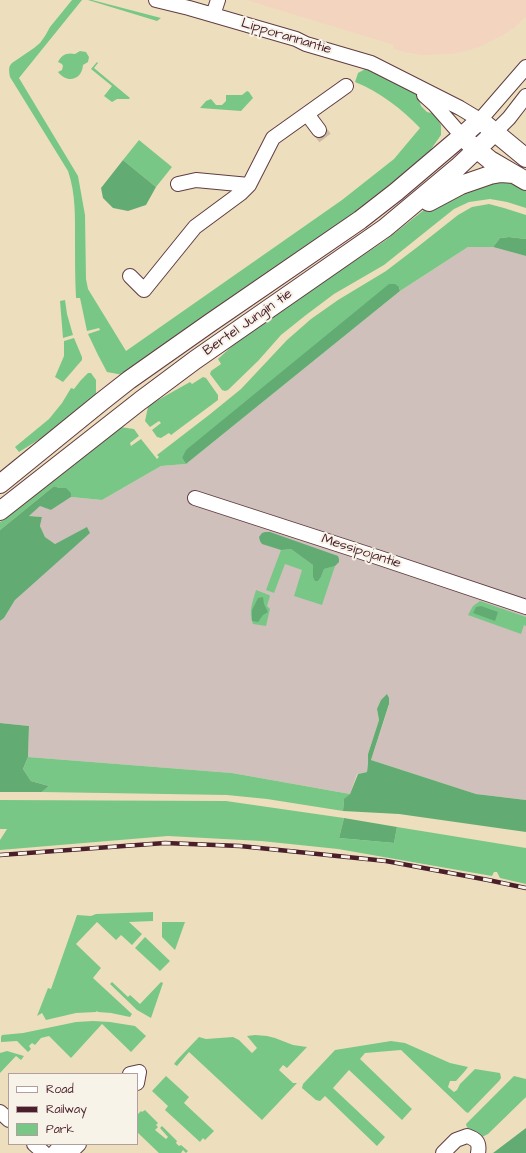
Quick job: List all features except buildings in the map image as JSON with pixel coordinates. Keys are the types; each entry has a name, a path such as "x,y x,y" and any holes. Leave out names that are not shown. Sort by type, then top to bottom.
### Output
{"main road":[{"path":"480,120 526,158"},
{"name":"Bertel Jungin tie","path":"0,484 129,380 360,220 396,192 480,120"},
{"name":"Bertel Jungin tie","path":"0,511 115,420 195,360 385,228 458,167 494,132"},
{"path":"462,136 490,160 520,178"},
{"path":"385,228 434,198 461,185 490,175 501,173 520,178"}],"street":[{"name":"Lipporannantie","path":"156,0 296,39 306,44 371,63 460,108 480,120"},
{"path":"213,15 218,0"},
{"path":"480,120 526,67"},
{"name":"Lipporannantie","path":"412,84 434,104 462,136"},
{"path":"130,276 144,290 195,227 241,193 249,185 273,138 346,86"},
{"path":"494,132 526,96"},
{"path":"307,114 318,130"},
{"path":"178,184 196,180 249,185"},
{"name":"Messipojantie","path":"195,498 526,607"},
{"path":"134,1073 139,1072 138,1078"},
{"path":"0,1112 8,1119"},
{"path":"443,1153 456,1140 467,1136 473,1138 477,1142 479,1146 478,1153"},
{"path":"35,1145 44,1153"},
{"path":"54,1153 61,1145"},
{"path":"70,1153 78,1145"}],"shaded area":[{"path":"246,0 526,0 526,17 514,28 481,46 452,54 422,55 393,49 394,45"},
{"path":"468,247 493,247 526,256 526,800 476,794 371,760 389,705 377,709 379,720 368,754 367,772 357,774 350,794 232,773 28,757 29,726 0,723 0,621 4,618 15,600 87,528 55,544 45,537 40,526 42,517 29,516 40,505 51,510 71,497 102,500 161,466 186,464 400,291"}],"green space":[{"path":"72,0 82,0 19,78 78,176 85,215 86,279 88,289 126,351 342,200 394,159 420,128 406,114 390,102 355,82 358,73 367,68 409,89 418,96 421,106 427,112 435,114 441,125 441,135 429,152 365,208 184,330 137,363 123,375 107,372 88,334 100,330 99,328 87,331 80,298 76,298 75,224 71,180 68,171 10,77 9,71 12,63 40,43 50,27"},
{"path":"88,0 92,0 161,18 157,21"},
{"path":"80,51 86,52 89,57 88,62 83,65 80,74 74,79 62,76 58,72 62,70 63,66 58,62 59,60 69,53 75,54"},
{"path":"97,62 98,63 94,68 130,98 129,99 117,99 112,102 104,96 112,86 91,69"},
{"path":"247,91 253,98 241,111 200,108 206,101 211,99 216,105 222,105 226,101 226,95 242,95"},
{"path":"139,140 172,167 156,187 123,160"},
{"path":"123,160 156,187 146,205 128,211 113,208 103,198 101,188"},
{"path":"500,179 526,185 526,208 507,202 490,199 469,202 454,209 384,265 334,294 281,335 258,361 228,390 222,390 210,374 211,371 221,364 218,359 245,334 386,240 429,206"},
{"path":"489,204 526,215 526,239 509,237 500,238 493,247 468,247 400,291 399,287 182,458 186,464 161,466 102,500 71,497 71,493 54,486 0,530 0,522 120,427 134,429 139,436 130,443 131,446 141,439 157,459 159,457 157,455 241,389 287,340 311,319 338,300 386,271 458,215 472,207"},
{"path":"509,237 526,239 526,256 493,247 500,238"},
{"path":"389,284 395,284 399,287 400,291 186,464 182,458 186,450"},
{"path":"65,300 73,335 63,338 60,301"},
{"path":"74,338 82,360 63,382 55,377 64,356 64,341"},
{"path":"88,373 91,373 96,380 96,396 59,427 19,452 15,447 49,419 62,403 71,388 74,389"},
{"path":"203,377 206,378 218,395 218,400 171,435 169,433 161,438 157,437 152,430 161,423 159,421 150,427 145,421 148,407 190,382 192,384"},
{"path":"54,486 66,488 71,493 71,497 51,510 40,506 29,516 42,517 40,526 45,537 55,544 87,527 90,533 15,600 4,618 0,621 0,530"},
{"path":"265,532 270,532 338,556 339,562 335,566 324,569 318,581 315,581 313,577 313,565 291,549 281,550 262,544 259,537"},
{"path":"291,549 313,565 313,577 318,581 324,569 335,566 322,605 294,596 302,570 285,564 274,593 266,590 281,550"},
{"path":"256,590 270,596 267,606 270,609 266,626 253,624 251,615"},
{"path":"263,597 264,604 268,612 263,615 258,622 252,621 252,610 258,598"},
{"path":"480,601 526,617 526,626 524,625 521,634 468,615 473,606"},
{"path":"481,606 498,612 495,621 473,613 476,607"},
{"path":"387,694 389,704 371,760 476,794 526,800 526,832 399,814 343,811 344,799 350,794 358,774 367,772 368,754 379,720 377,709 381,700"},
{"path":"0,723 29,726 28,757 23,769 31,781 49,786 42,792 0,792"},
{"path":"28,757 232,773 350,794 344,800 343,811 267,799 227,795 42,792 49,786 31,781 23,769"},
{"path":"0,800 226,801 344,818 339,838 394,843 397,827 526,848 526,884 500,878 497,872 494,872 492,876 338,849 261,841 168,836 0,850 0,840 7,829 0,829"},
{"path":"344,818 397,827 394,843 339,838"},
{"path":"153,912 153,921 129,922 142,934 132,945 121,935 116,940 97,922 76,944 101,968 93,978 132,1014 130,1017 97,1011 76,1013 46,1020 42,1013 37,1016 48,988 51,989 77,915 91,916 96,914"},
{"path":"162,922 185,922 175,950 162,937"},
{"path":"145,937 170,961 160,971 135,948"},
{"path":"112,982 128,997 130,995 140,1004 161,982 163,983 151,1018 137,1010 110,984"},
{"path":"93,1021 135,1026 146,1036 131,1052 102,1024 71,1058 49,1036 41,1038 35,1045 32,1043 29,1046 31,1049 28,1052 17,1041 1,1042 2,1035 23,1033 76,1022"},
{"path":"247,1036 267,1036 293,1045 307,1047 287,1068 283,1065 279,1070 293,1083 297,1083 262,1120 189,1052 177,1066 174,1064 199,1037 206,1039 233,1037 239,1040 252,1053 257,1048"},
{"path":"391,1041 405,1043 450,1063 468,1067 456,1081 450,1081 448,1087 454,1092 475,1069 500,1073 501,1078 468,1113 401,1050 365,1053 360,1059 412,1109 402,1120 349,1070 333,1088 385,1137 377,1146 325,1096 320,1101 316,1100 302,1088 303,1084 335,1050"},
{"path":"7,1051 24,1056 21,1060 16,1056 0,1073 0,1053"},
{"path":"166,1076 189,1097 184,1103 214,1131 205,1140 203,1138 200,1142 165,1110 168,1106 152,1091"},
{"path":"514,1076 526,1079 526,1097 488,1134 482,1137 470,1130 466,1124"},
{"path":"145,1110 158,1123 156,1125 158,1127 155,1130 166,1139 168,1137 160,1128 162,1126 177,1141 176,1143 179,1146 181,1145 188,1151 186,1153 183,1150 181,1153 159,1153 138,1133 138,1114 141,1111 142,1112"},
{"path":"526,1128 526,1153 493,1153"}],"tunnel":[{"path":"319,130 325,138"}],"railway":[{"path":"0,855 165,843 240,846 386,861 526,888"}]}
